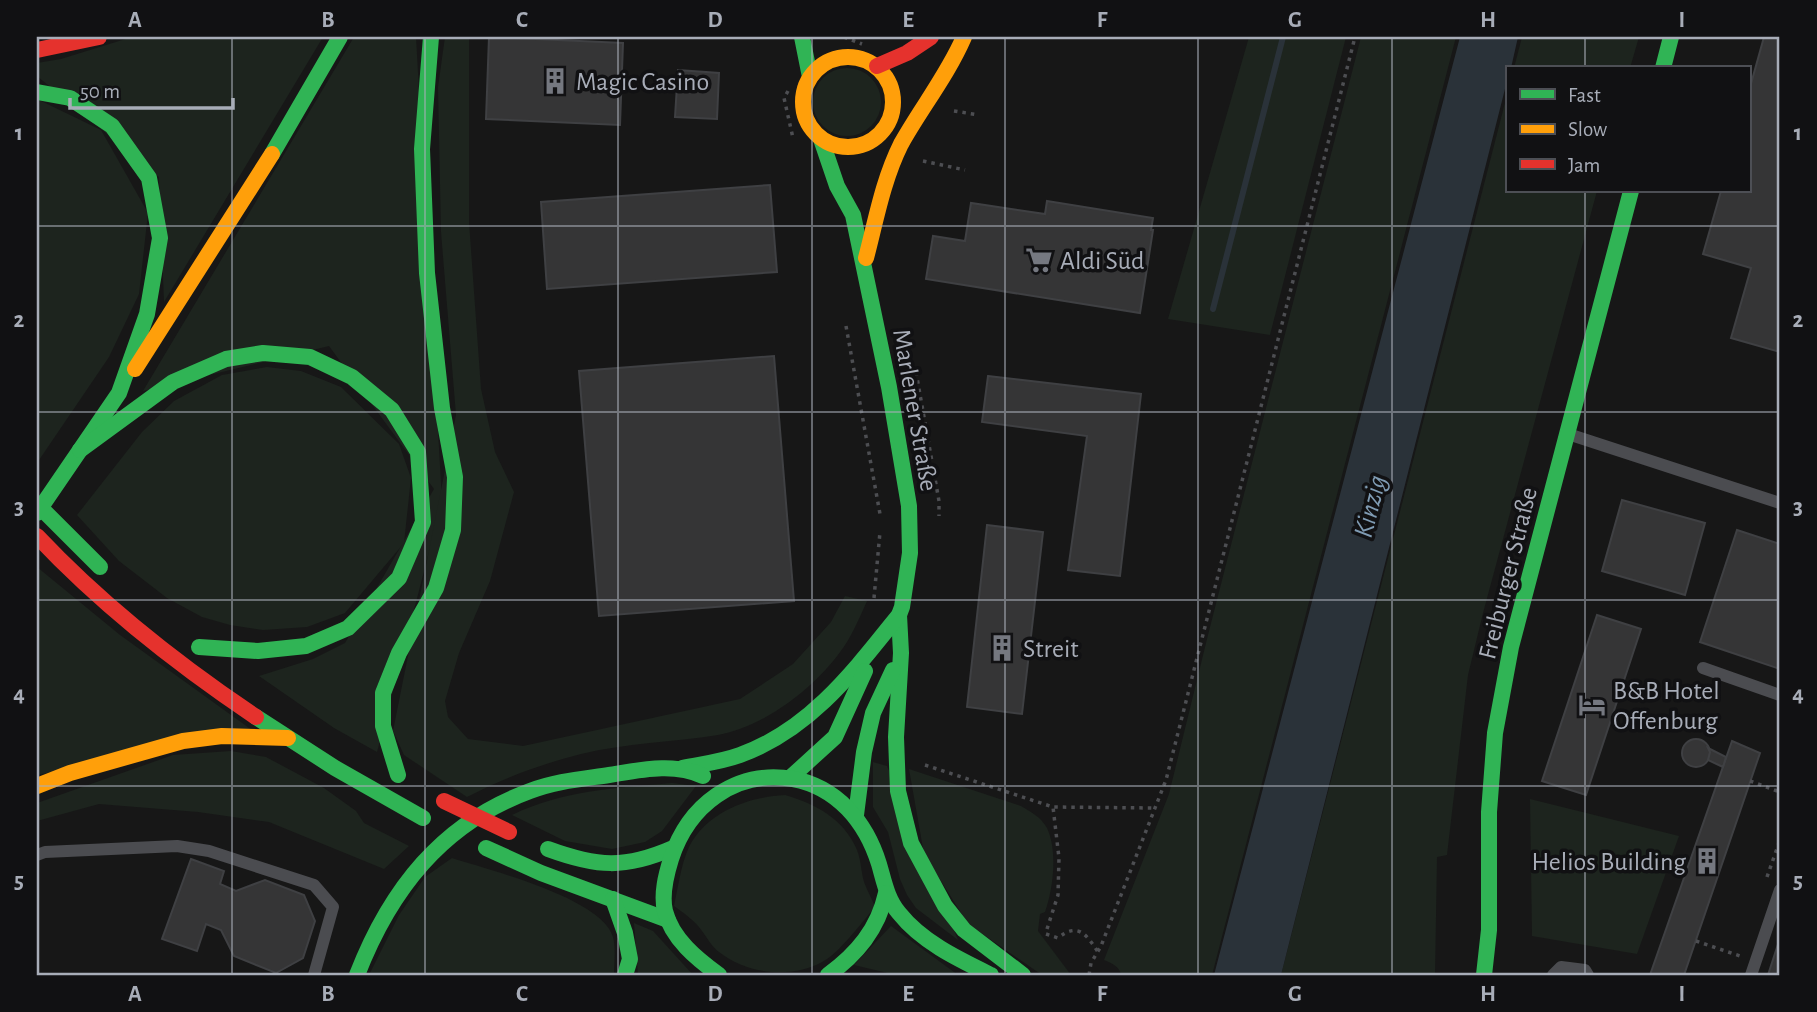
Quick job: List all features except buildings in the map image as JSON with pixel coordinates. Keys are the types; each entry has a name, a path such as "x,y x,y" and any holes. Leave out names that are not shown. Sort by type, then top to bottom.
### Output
{"main road":[{"path":"37,50 99,37"},
{"path":"37,513 119,393 280,142 340,37"},
{"path":"398,775 383,726 383,692 399,653 436,588 453,530 455,491 455,477 442,408 427,273 422,149 430,37"},
{"path":"802,37 810,77"},
{"path":"877,66 906,53 931,37"},
{"path":"931,59 948,37"},
{"path":"864,264 887,176 902,144 939,86 964,37"},
{"path":"1664,66 1671,37"},
{"path":"843,51 877,66 890,82 894,103 889,125 873,141 860,146 846,148 821,139 812,130 803,108 805,87 810,77 820,66 843,51"},
{"path":"894,103 909,86"},
{"path":"37,92 70,98 112,126 149,178 160,238 147,314 119,393"},
{"name":"Marlener Straße","path":"821,139 837,186 853,215 890,387 909,506 910,553 899,615 901,653 896,737 898,791 911,843 944,906 964,930 1023,975"},
{"path":"866,162 873,141"},
{"name":"Freiburger Straße","path":"1483,975 1489,930 1489,812 1495,733 1511,647 1631,192"},
{"path":"853,215 860,195"},
{"path":"80,450 173,382 226,359 263,353 310,357 352,377 392,411 418,452 423,522 399,578 348,628 306,646 258,651 193,643 221,663"},
{"path":"37,504 105,571"},
{"path":"37,536 89,588 244,709 381,795 423,818 541,873 668,920"},
{"name":"Marlener Straße","path":"357,975 375,931 398,891 427,855 463,827 491,809 559,782 682,768 740,755 778,738 843,686 899,615"},
{"name":"Marlener Straße","path":"790,778 835,737 855,699 876,643"},
{"name":"Marlener Straße","path":"856,815 864,752 873,713 901,653"},
{"path":"37,786 70,773 183,741 222,736 288,738"},
{"path":"376,762 416,785"},
{"path":"682,768 732,786"},
{"path":"719,975 690,949 668,920 664,888 673,848 695,812 712,797 732,786 760,778 790,778 815,785 856,815 870,835 886,893 901,915 916,930 991,975"},
{"path":"439,798 521,838 593,864 612,866 646,860 673,848"},
{"path":"828,975 848,960 867,938 880,918 886,893"},
{"path":"613,899 630,959 625,975"}],"lane":[{"path":"1567,434 1780,503"},
{"path":"1703,668 1780,695"},
{"path":"37,855 71,850 177,846 209,851 314,885 333,908 314,975"},
{"path":"1751,975 1780,890"},
{"path":"1553,975 1562,967 1585,970 1588,975"}],"path":[{"path":"1089,975 1091,963 1098,952 1166,780 1355,37"},
{"path":"789,88 785,98 794,141"},
{"path":"950,109 960,114 979,115"},
{"path":"919,160 965,170"},
{"path":"845,321 881,523 873,605"},
{"path":"924,765 1053,807 1154,808"},
{"path":"1751,781 1780,792"},
{"path":"1053,807 1059,858 1058,895 1046,932 1058,938 1074,929 1087,936 1098,952"},
{"path":"1696,941 1756,961"}],"shaded area":[{"path":"132,37 323,37 164,302 159,177 37,76 37,63 61,59"},
{"path":"354,37 416,37 442,502 377,752 334,728 259,676 313,659 345,643 434,489 329,346 143,391"},
{"path":"445,37 469,37 469,222 481,389 495,452 514,492 490,581 459,653 445,701 448,717 468,739 523,746 740,699 793,664 831,622 845,596 867,601 851,635 827,668 795,698 757,722 718,735 615,747 581,754 523,772 467,797 404,755 393,731 456,415 441,232 438,87"},
{"path":"1249,37 1346,37 1270,335 1168,319"},
{"path":"1361,37 1456,37 1212,975 1121,975 1113,964 1104,960 1169,794"},
{"path":"1522,37 1639,37 1631,66 1515,66"},
{"path":"847,68 860,71 871,78 878,89 881,102 878,115 871,126 860,133 847,136 834,133 823,126 816,115 813,102 816,89 823,78 834,71"},
{"path":"37,99 101,130 148,213 139,294 109,357 37,463"},
{"path":"1506,99 1506,192 1597,192 1468,675 1447,855 1437,857 1435,975 1281,975"},
{"path":"267,367 301,371 341,387 399,444 411,478 404,543 345,613 307,627 263,630 202,617 167,598 119,561 77,515 142,432 174,401 222,375"},
{"path":"37,567 120,635 256,733 37,775"},
{"path":"231,751 266,757 324,788 356,811 364,823 409,846 384,869 269,822 198,812 99,804 37,821 37,803 173,755"},
{"path":"873,762 887,766 958,940 916,908 907,895 888,832 873,807"},
{"path":"909,769 1021,806 1045,824 1052,848 1053,870 1048,903 1045,912 1040,914 1038,931 1071,975 1042,975 968,924 924,854"},
{"path":"672,783 696,786 662,831 645,842 612,849 565,841 512,815 571,795"},
{"path":"785,795 818,808 845,830 857,850 864,882 875,907 846,942 827,959 801,970 772,972 744,966 719,952 696,924 674,906 686,854 706,824 743,803"},
{"path":"1530,799 1679,836 1637,954 1532,936"},
{"path":"452,858 542,887 588,910 604,923 613,937 614,975 369,975 399,915 425,877"},
{"path":"634,923 653,931 693,975 638,975"},
{"path":"891,926 958,975 896,975 854,965"}],"water":[{"name":"Kinzig","path":"1460,37 1518,37 1511,66 1506,66 1506,85 1281,975 1214,975"}],"waterway":[{"path":"1213,309 1283,37"}],"traffic: fast":[{"path":"272,154 340,37"},
{"path":"398,775 383,726 383,693 399,653 436,588 453,530 455,477 442,408 427,273 422,149 431,37"},
{"path":"802,37 810,77"},
{"path":"1664,66 1671,37"},
{"path":"37,92 70,98 112,126 149,178 160,238 147,314 119,393 37,513"},
{"path":"682,768 740,755 788,730 829,697 865,657 899,615 902,607 910,553 909,506 889,387 853,215 837,186 821,139"},
{"path":"1484,975 1489,930 1489,812 1495,733 1511,647 1631,192"},
{"path":"80,450 173,382 226,359 263,353 310,357 352,377 392,410 418,452 423,522 399,578 348,628 306,646 258,651 199,647"},
{"path":"37,504 100,567"},
{"path":"899,615 901,653 896,737 898,791 911,843 945,906 964,930 1023,975"},
{"path":"856,815 864,752 873,713 893,670"},
{"path":"790,778 835,737 865,671"},
{"path":"256,717 335,768 423,818"},
{"path":"357,975 370,944 403,888 423,863 470,821 530,791 569,781 657,768 680,769 703,776"},
{"path":"719,975 686,948 673,931 665,911 667,871 679,840 702,808 733,786 772,777 809,783 836,798 848,809 866,834 889,896 899,913 918,933 953,956 991,975"},
{"path":"486,848 541,873 668,920"},
{"path":"548,849 581,859 611,863 640,860 673,848"},
{"path":"828,975 865,940 878,918 886,893"},
{"path":"613,899 625,933 630,959 625,975"}],"traffic: slow":[{"path":"866,258 889,172 901,144 950,65 964,37"},
{"path":"839,57 857,57 873,64 886,77 893,93 893,102 893,111 886,127 873,140 857,147 839,147 823,140 810,127 803,111 803,93 810,77 823,64 839,57"},
{"path":"135,369 272,154"},
{"path":"37,786 70,773 183,741 222,736 288,738"}],"traffic: jam":[{"path":"37,50 99,37"},
{"path":"877,66 907,53 931,37"},
{"path":"37,536 114,610 198,676 256,717"},
{"path":"444,801 509,832"}],"place":[{"name":"Magic Casino","path":"555,81"},
{"name":"Aldi Süd","path":"1039,260"},
{"name":"Streit","path":"1002,648"},
{"name":"B&B Hotel Offenburg","path":"1592,705"},
{"name":"Helios Building","path":"1707,861"}]}
